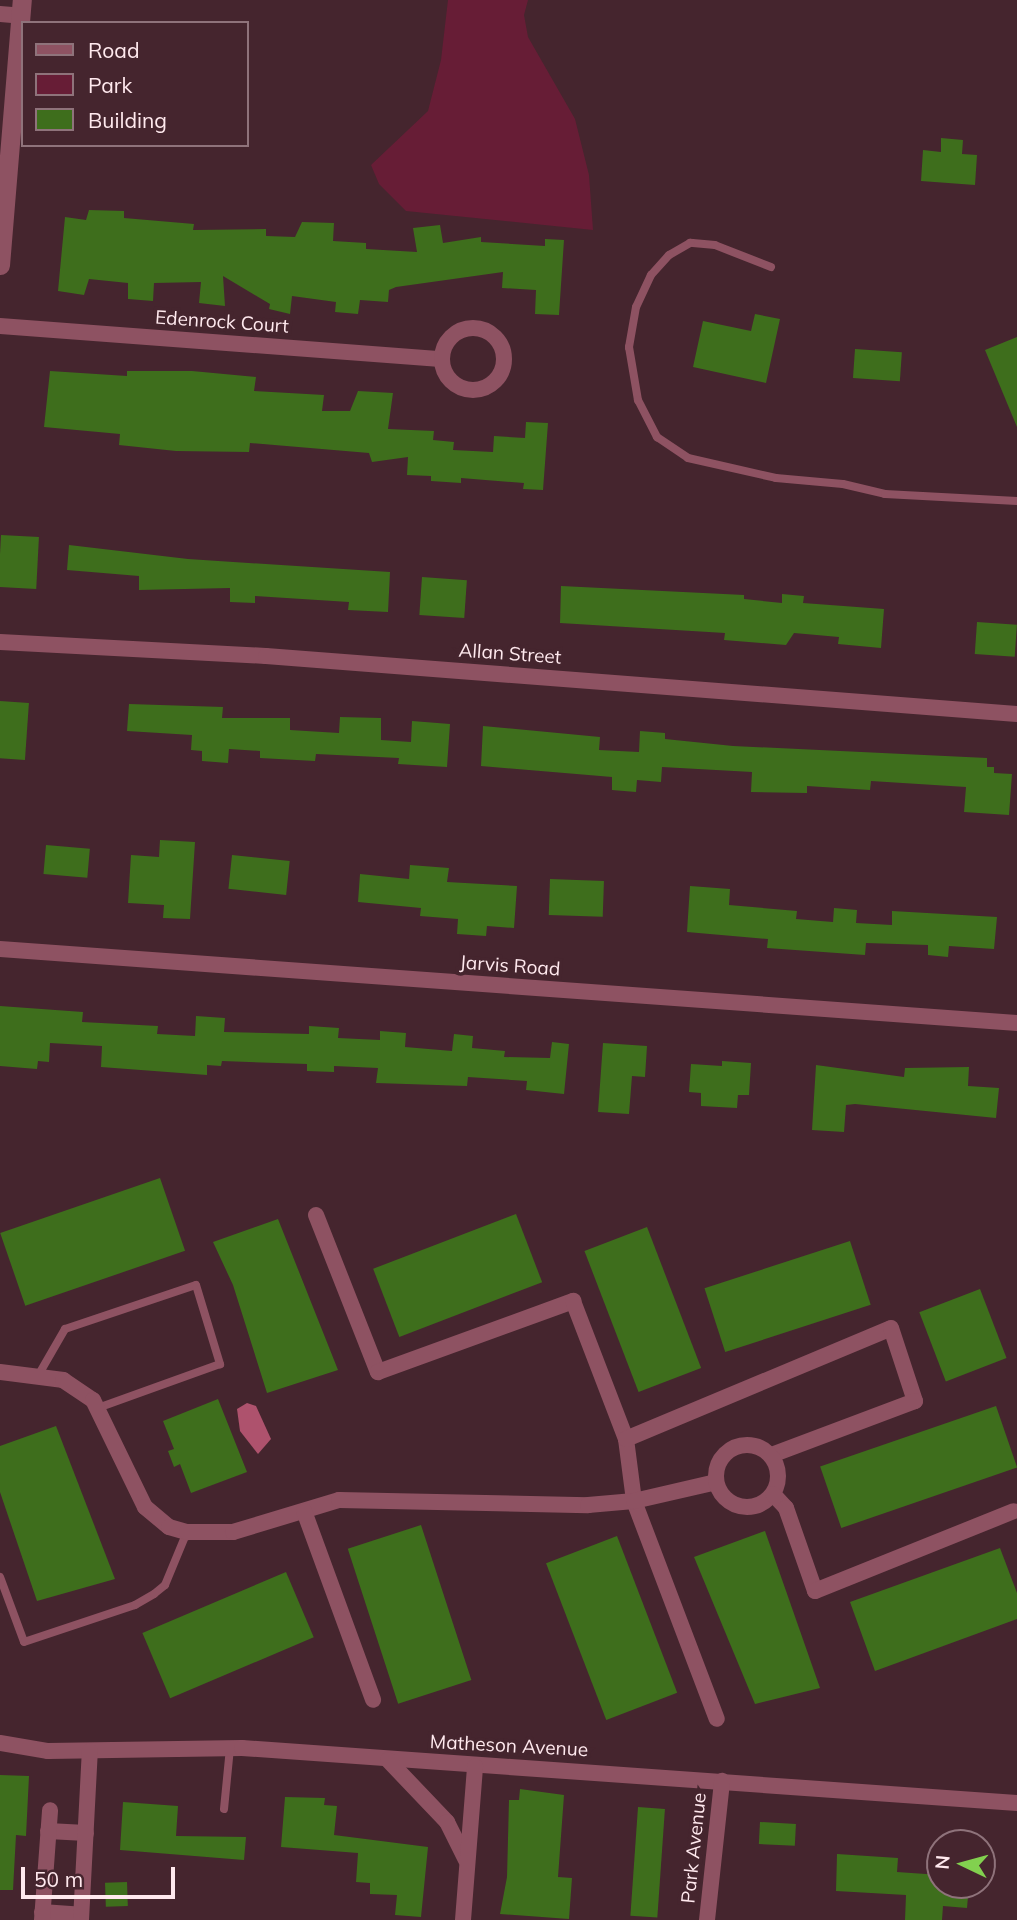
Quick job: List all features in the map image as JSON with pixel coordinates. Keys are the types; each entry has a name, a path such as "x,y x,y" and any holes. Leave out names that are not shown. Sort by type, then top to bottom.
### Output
{"street":[{"path":"0,14 22,8 0,265"},
{"name":"Edenrock Court","path":"0,326 441,359"},
{"path":"473,327 493,335 505,355 497,379 477,390 455,385 441,359 453,334 473,327"},
{"name":"Allan Street","path":"0,642 266,656 1017,714"},
{"name":"Jarvis Road","path":"0,949 1017,1023"},
{"path":"316,1215 377,1372 573,1301 626,1439 634,1501 717,1719"},
{"path":"626,1439 891,1328 915,1401 771,1455"},
{"path":"0,1372 39,1374 79,1388 98,1408 145,1507 169,1527 187,1532 233,1532 359,1498 588,1505 634,1501 716,1482"},
{"path":"754,1445 771,1455 778,1474 773,1494 756,1506 735,1505 716,1482 719,1462 733,1447 754,1445"},
{"path":"773,1494 786,1508 815,1591 1014,1511"},
{"path":"304,1511 373,1700"},
{"name":"Matheson Avenue","path":"0,1743 19,1749 90,1751 230,1748 1017,1802"},
{"path":"50,1810 42,1916 81,1917 90,1751"},
{"path":"388,1760 447,1822 467,1863"},
{"path":"463,1920 475,1766"},
{"name":"Park Avenue","path":"707,1920 722,1781"},
{"path":"48,1831 86,1833"}],"lane":[{"path":"771,267 715,245 690,243 669,255 652,275 636,307 629,347 638,400 657,438 688,458 776,478 843,484 885,494 1017,501"},
{"path":"39,1374 65,1329 196,1285 220,1364 98,1408"},
{"path":"0,1577 24,1642 135,1605 154,1594 165,1584 187,1532"},
{"path":"224,1809 230,1748"}],"green space":[{"path":"448,0 528,0 524,15 528,37 575,119 589,175 593,230 406,211 379,184 371,165 428,111 441,60"}],"shaded area":[{"path":"247,1403 256,1406 271,1439 258,1454 240,1431 237,1409"}],"building":[{"path":"941,138 963,140 962,154 977,155 975,185 921,181 923,150 941,152"},
{"path":"89,210 124,211 124,218 194,224 193,230 266,229 266,236 295,237 302,222 334,223 333,241 366,243 366,249 417,252 413,228 440,225 443,243 481,237 481,242 545,246 545,239 564,240 559,315 535,314 536,290 502,288 503,272 396,287 389,290 388,302 360,300 358,314 335,312 336,302 292,296 290,314 269,309 270,304 223,276 225,306 199,303 201,282 154,283 153,301 128,299 128,283 89,279 84,295 58,291 65,217 86,220"},
{"path":"755,314 780,319 766,383 693,367 703,321 751,331"},
{"path":"1017,337 1017,427 985,350"},
{"path":"855,349 902,352 900,381 853,378"},
{"path":"50,371 127,376 127,371 192,371 256,377 254,391 324,395 322,411 350,411 358,391 393,393 388,429 434,431 433,440 454,442 453,450 493,452 494,436 525,438 526,422 548,423 543,490 523,489 524,483 461,478 461,483 431,481 431,476 407,475 408,457 372,462 369,453 250,443 249,452 176,451 119,445 120,434 44,427"},
{"path":"1,535 39,537 36,589 0,587"},
{"path":"69,545 188,559 390,572 388,612 348,610 349,602 255,596 255,603 230,602 230,588 139,590 139,576 67,570"},
{"path":"422,577 467,580 464,618 419,615"},
{"path":"561,586 744,595 744,599 782,603 782,594 804,596 803,603 884,609 881,648 838,644 839,637 794,633 786,645 724,640 725,633 560,623"},
{"path":"977,622 1017,625 1015,657 975,654"},
{"path":"0,701 29,703 25,760 0,758"},
{"path":"129,704 223,707 222,718 290,718 290,730 339,733 340,717 381,718 381,740 411,742 412,721 450,724 447,767 398,764 399,758 316,754 315,761 260,758 260,751 229,749 228,763 202,761 202,751 191,750 192,735 127,731"},
{"path":"483,726 600,737 599,750 639,752 640,731 665,733 665,739 733,746 987,758 987,767 994,767 994,773 1012,774 1009,815 964,812 966,787 871,781 870,790 807,786 807,793 751,792 752,772 662,767 661,782 637,780 636,792 612,790 612,777 481,766"},
{"path":"160,840 195,842 190,919 163,918 164,905 128,903 131,855 159,857"},
{"path":"46,845 90,849 87,878 43,874"},
{"path":"232,855 290,861 286,895 228,889"},
{"path":"410,865 449,868 447,882 517,886 514,928 487,926 486,936 457,934 458,919 420,916 421,908 358,902 360,874 409,879"},
{"path":"550,879 604,881 603,917 549,915"},
{"path":"690,886 730,889 729,905 797,911 796,919 833,922 834,908 857,910 856,923 892,925 892,911 997,917 994,949 949,946 948,957 928,955 928,945 866,943 865,955 767,948 768,939 687,932"},
{"path":"0,1006 83,1012 82,1022 158,1026 157,1034 195,1036 196,1016 225,1018 224,1032 309,1034 309,1026 339,1028 338,1038 380,1040 380,1031 406,1033 405,1047 452,1051 454,1034 473,1036 472,1048 505,1051 504,1057 550,1058 552,1042 569,1044 564,1094 526,1090 527,1081 468,1077 467,1086 376,1083 378,1068 334,1066 334,1072 307,1071 307,1064 222,1061 221,1066 207,1065 207,1075 101,1067 102,1046 50,1043 49,1062 38,1061 37,1069 0,1066"},
{"path":"603,1043 647,1046 645,1077 632,1076 629,1114 598,1112"},
{"path":"722,1061 751,1063 749,1095 738,1095 737,1108 701,1106 701,1093 689,1092 691,1064 722,1066"},
{"path":"816,1065 904,1077 905,1068 969,1067 968,1086 999,1088 996,1118 855,1104 846,1105 844,1132 812,1130"},
{"path":"160,1178 185,1251 25,1306 0,1233"},
{"path":"516,1214 542,1282 399,1337 373,1269"},
{"path":"278,1219 338,1370 267,1393 233,1285 213,1242"},
{"path":"647,1227 701,1368 639,1392 584,1251"},
{"path":"850,1241 871,1305 725,1352 704,1288"},
{"path":"980,1289 1007,1358 946,1381 919,1312"},
{"path":"218,1399 247,1472 191,1493 180,1464 174,1467 168,1451 174,1449 163,1421"},
{"path":"996,1406 1017,1468 841,1528 820,1467"},
{"path":"56,1426 115,1579 37,1601 0,1492 0,1446"},
{"path":"421,1525 471,1680 398,1704 348,1549"},
{"path":"765,1531 820,1688 755,1704 694,1557"},
{"path":"617,1536 677,1693 606,1720 546,1563"},
{"path":"1000,1548 1017,1593 1017,1619 875,1671 850,1602"},
{"path":"286,1572 314,1637 170,1698 142,1633"},
{"path":"0,1775 29,1776 26,1836 16,1835 13,1890 0,1890"},
{"path":"520,1789 564,1795 558,1877 572,1878 569,1919 500,1914 507,1877 509,1800 519,1800"},
{"path":"285,1797 325,1798 324,1805 337,1806 334,1835 428,1847 421,1917 395,1915 397,1895 370,1894 370,1883 356,1882 358,1853 281,1847"},
{"path":"123,1802 178,1806 176,1836 246,1837 244,1860 120,1850"},
{"path":"638,1807 665,1809 657,1918 630,1916"},
{"path":"760,1822 796,1824 795,1846 759,1844"},
{"path":"837,1854 898,1858 897,1872 926,1874 926,1899 968,1899 967,1908 943,1906 942,1920 905,1920 906,1895 836,1891"},
{"path":"127,1882 128,1906 106,1907 105,1883"}]}
